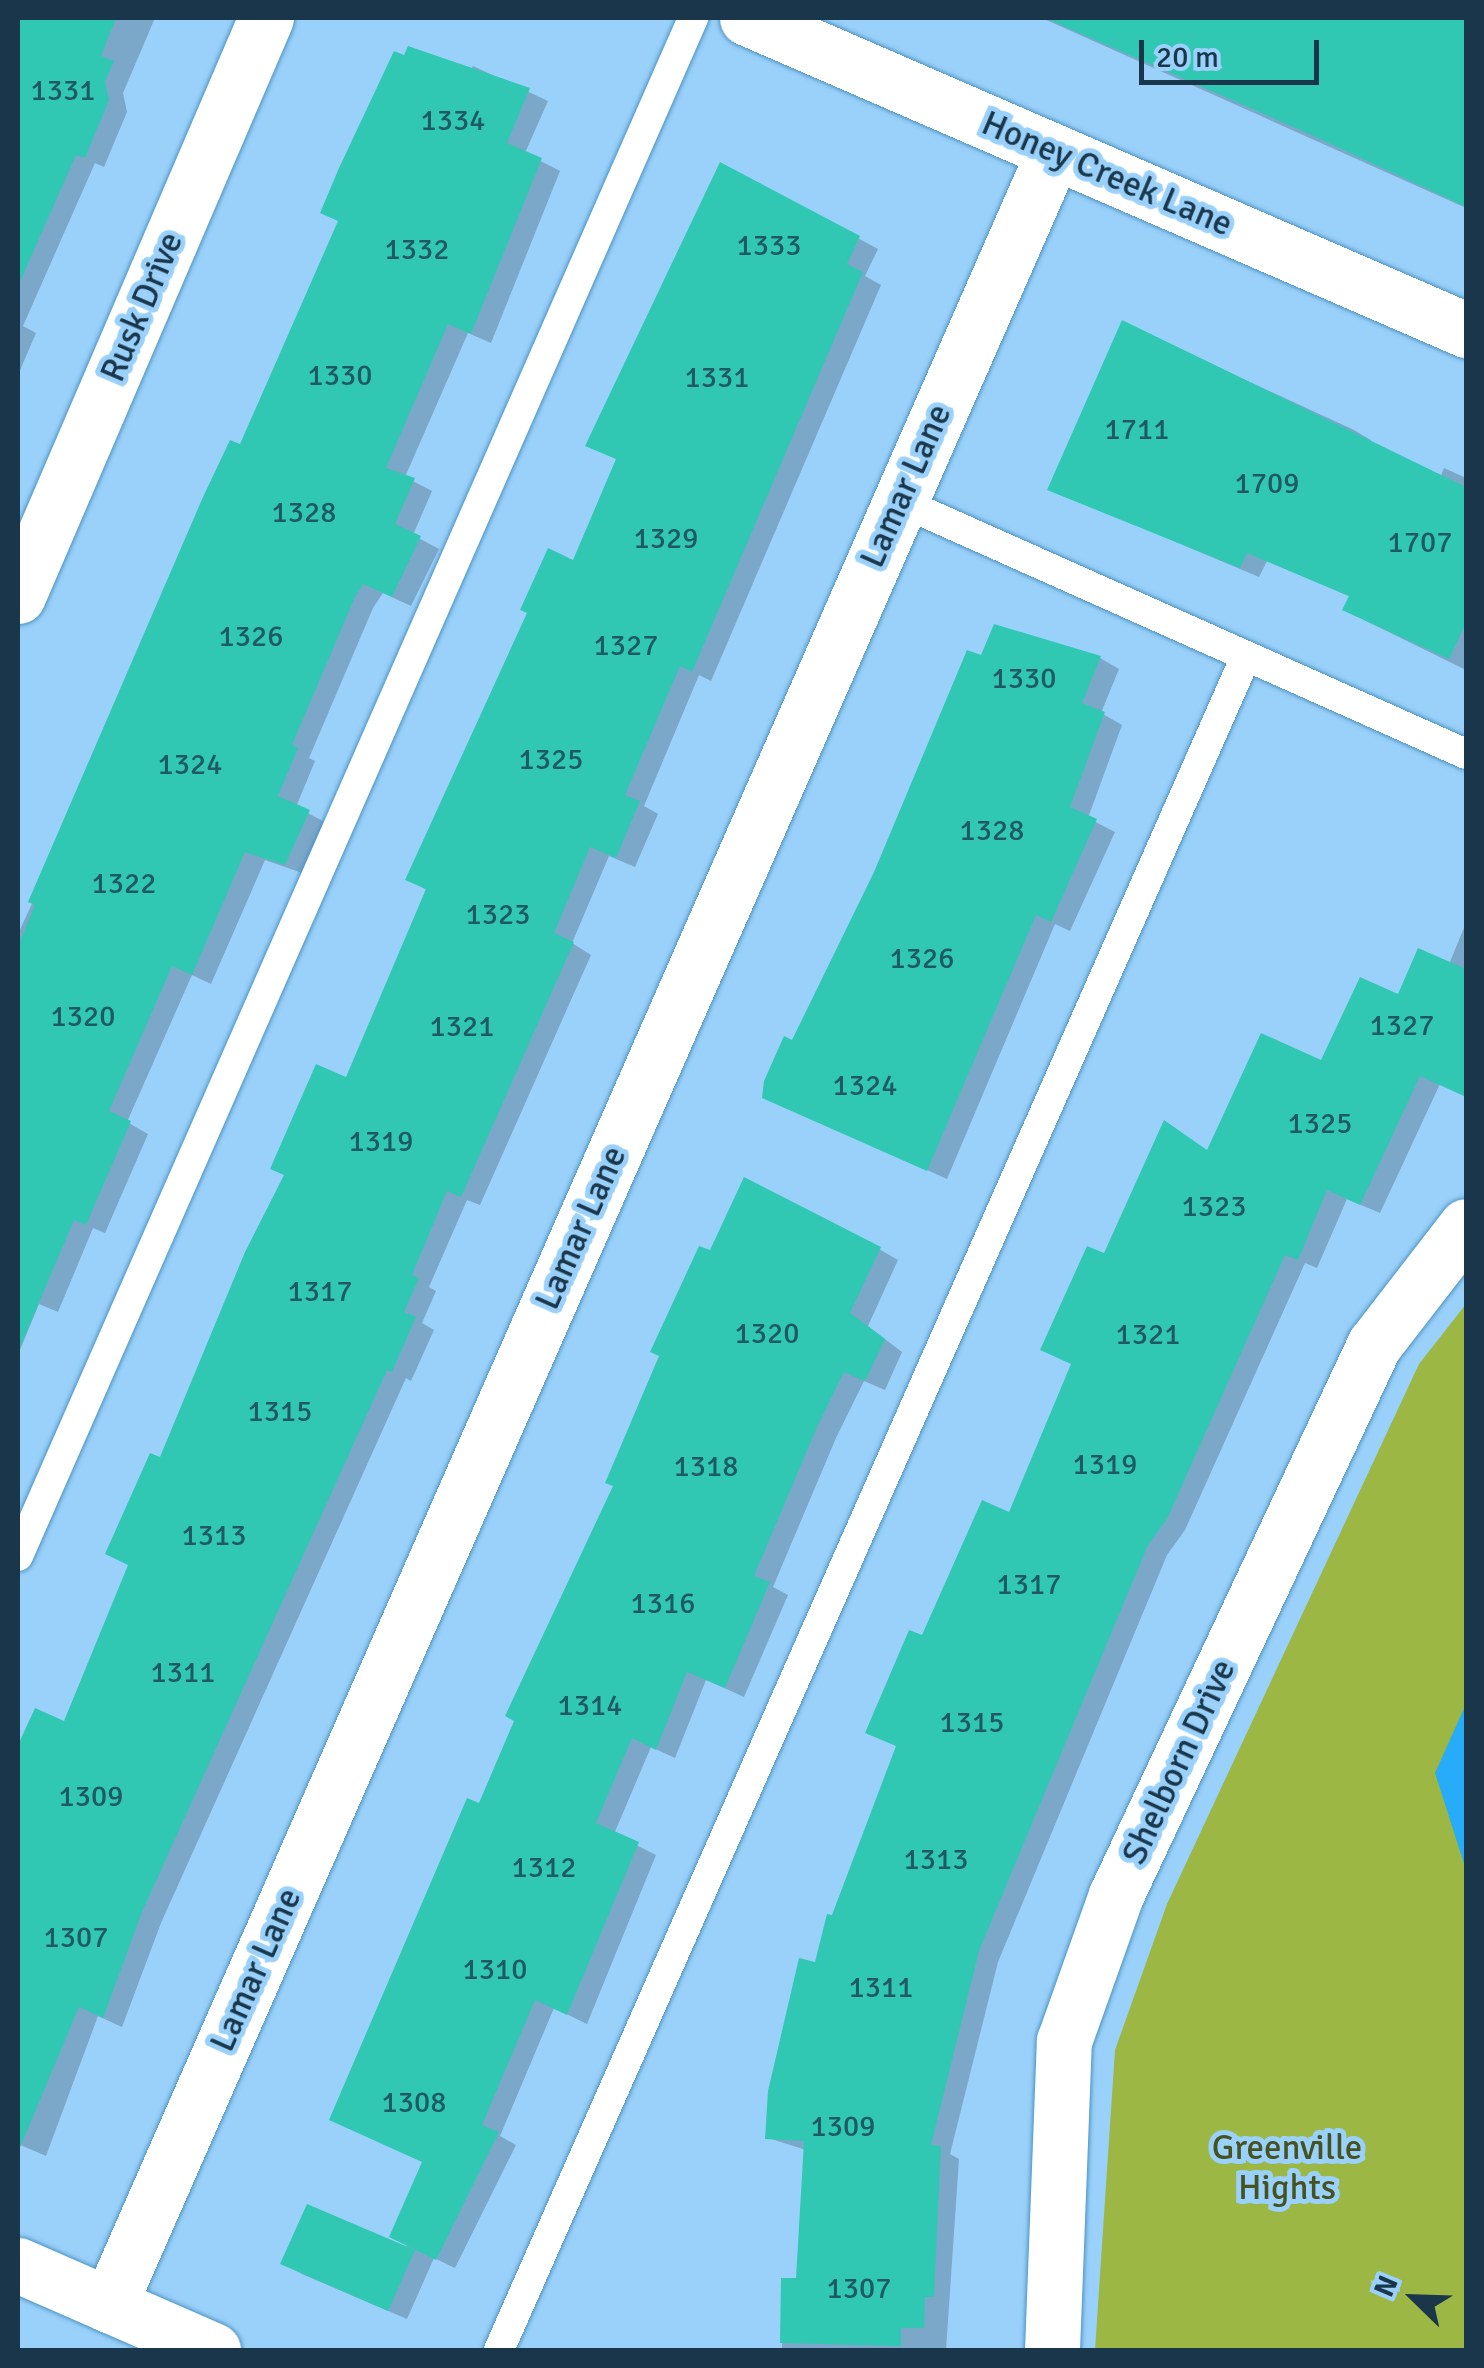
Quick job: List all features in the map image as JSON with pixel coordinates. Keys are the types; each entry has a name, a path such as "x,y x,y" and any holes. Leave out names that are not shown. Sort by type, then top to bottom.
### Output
{"street":[{"name":"Rusk Drive","path":"18,596 266,18"},
{"name":"Honey Creek Lane","path":"747,18 1466,330"},
{"name":"Lamar Lane","path":"108,2305 1054,151"},
{"name":"Shelborn Drive","path":"1052,2350 1064,2040 1116,1896 1374,1345 1466,1226"},
{"path":"18,2265 213,2350"}],"lane":[{"path":"18,1556 693,18"},
{"path":"899,501 1466,754"},
{"path":"499,2350 1246,656"}],"green space":[{"name":"Greenville Hights","path":"1466,1304 1466,2350 1095,2350 1115,2050 1167,1904 1419,1364"}],"water":[{"path":"1466,1704 1466,1870 1435,1773"}],"building":[{"path":"18,18 116,18 101,56 114,61 105,82 109,100 85,158 76,155 18,286"},
{"path":"1045,18 1466,18 1466,207 1305,132"},
{"path":"408,46 530,88 507,143 542,158 471,334 448,324 386,468 415,478 395,524 421,536 392,597 363,584 292,745 298,748 278,796 310,810 285,865 245,852 192,975 172,966 109,1111 131,1121 86,1225 74,1220 18,1352 18,946 35,905 28,902 203,497 230,440 240,444 338,221 320,213 339,168 394,51 404,55"},
{"path":"720,162 860,236 847,264 863,272 692,672 680,666 625,795 640,801 616,858 590,847 554,933 574,942 461,1197 447,1191 412,1275 419,1278 404,1312 416,1317 392,1372 387,1370 142,1912 103,2018 79,2007 18,2152 18,1745 35,1708 64,1721 128,1565 105,1554 150,1453 160,1457 245,1252 284,1175 270,1169 316,1064 346,1077 426,889 405,880 527,613 520,610 548,548 573,560 616,459 585,446"},
{"path":"1122,320 1466,487 1466,623 1449,659 1342,610 1349,596 1247,553 1240,568 1047,490"},
{"path":"994,624 1101,656 1082,703 1105,712 1070,807 1097,819 1051,922 1036,915 927,1171 762,1098 764,1081 784,1036 792,1040 874,872 967,650 981,655"},
{"path":"1418,948 1466,969 1466,1097 1420,1076 1360,1205 1327,1190 1298,1260 1285,1255 1167,1519 1148,1545 979,1951 931,2145 941,2146 934,2297 925,2297 924,2328 901,2328 901,2346 780,2343 781,2278 796,2278 804,2141 765,2139 768,2091 799,1958 815,1962 827,1914 832,1915 896,1746 865,1733 909,1630 922,1635 982,1500 1009,1512 1071,1364 1040,1350 1087,1246 1104,1253 1164,1120 1207,1150 1261,1033 1321,1060 1360,977 1398,994"},
{"path":"744,1177 881,1247 850,1313 885,1339 865,1381 844,1372 817,1427 754,1576 770,1582 725,1688 687,1672 656,1750 632,1738 596,1823 639,1842 567,2015 535,2000 482,2125 499,2132 436,2260 389,2237 422,2162 329,2120 467,1798 479,1803 514,1721 505,1716 613,1486 605,1483 659,1356 650,1352 699,1246 710,1250"},
{"path":"307,2204 415,2250 388,2311 280,2264"}]}
